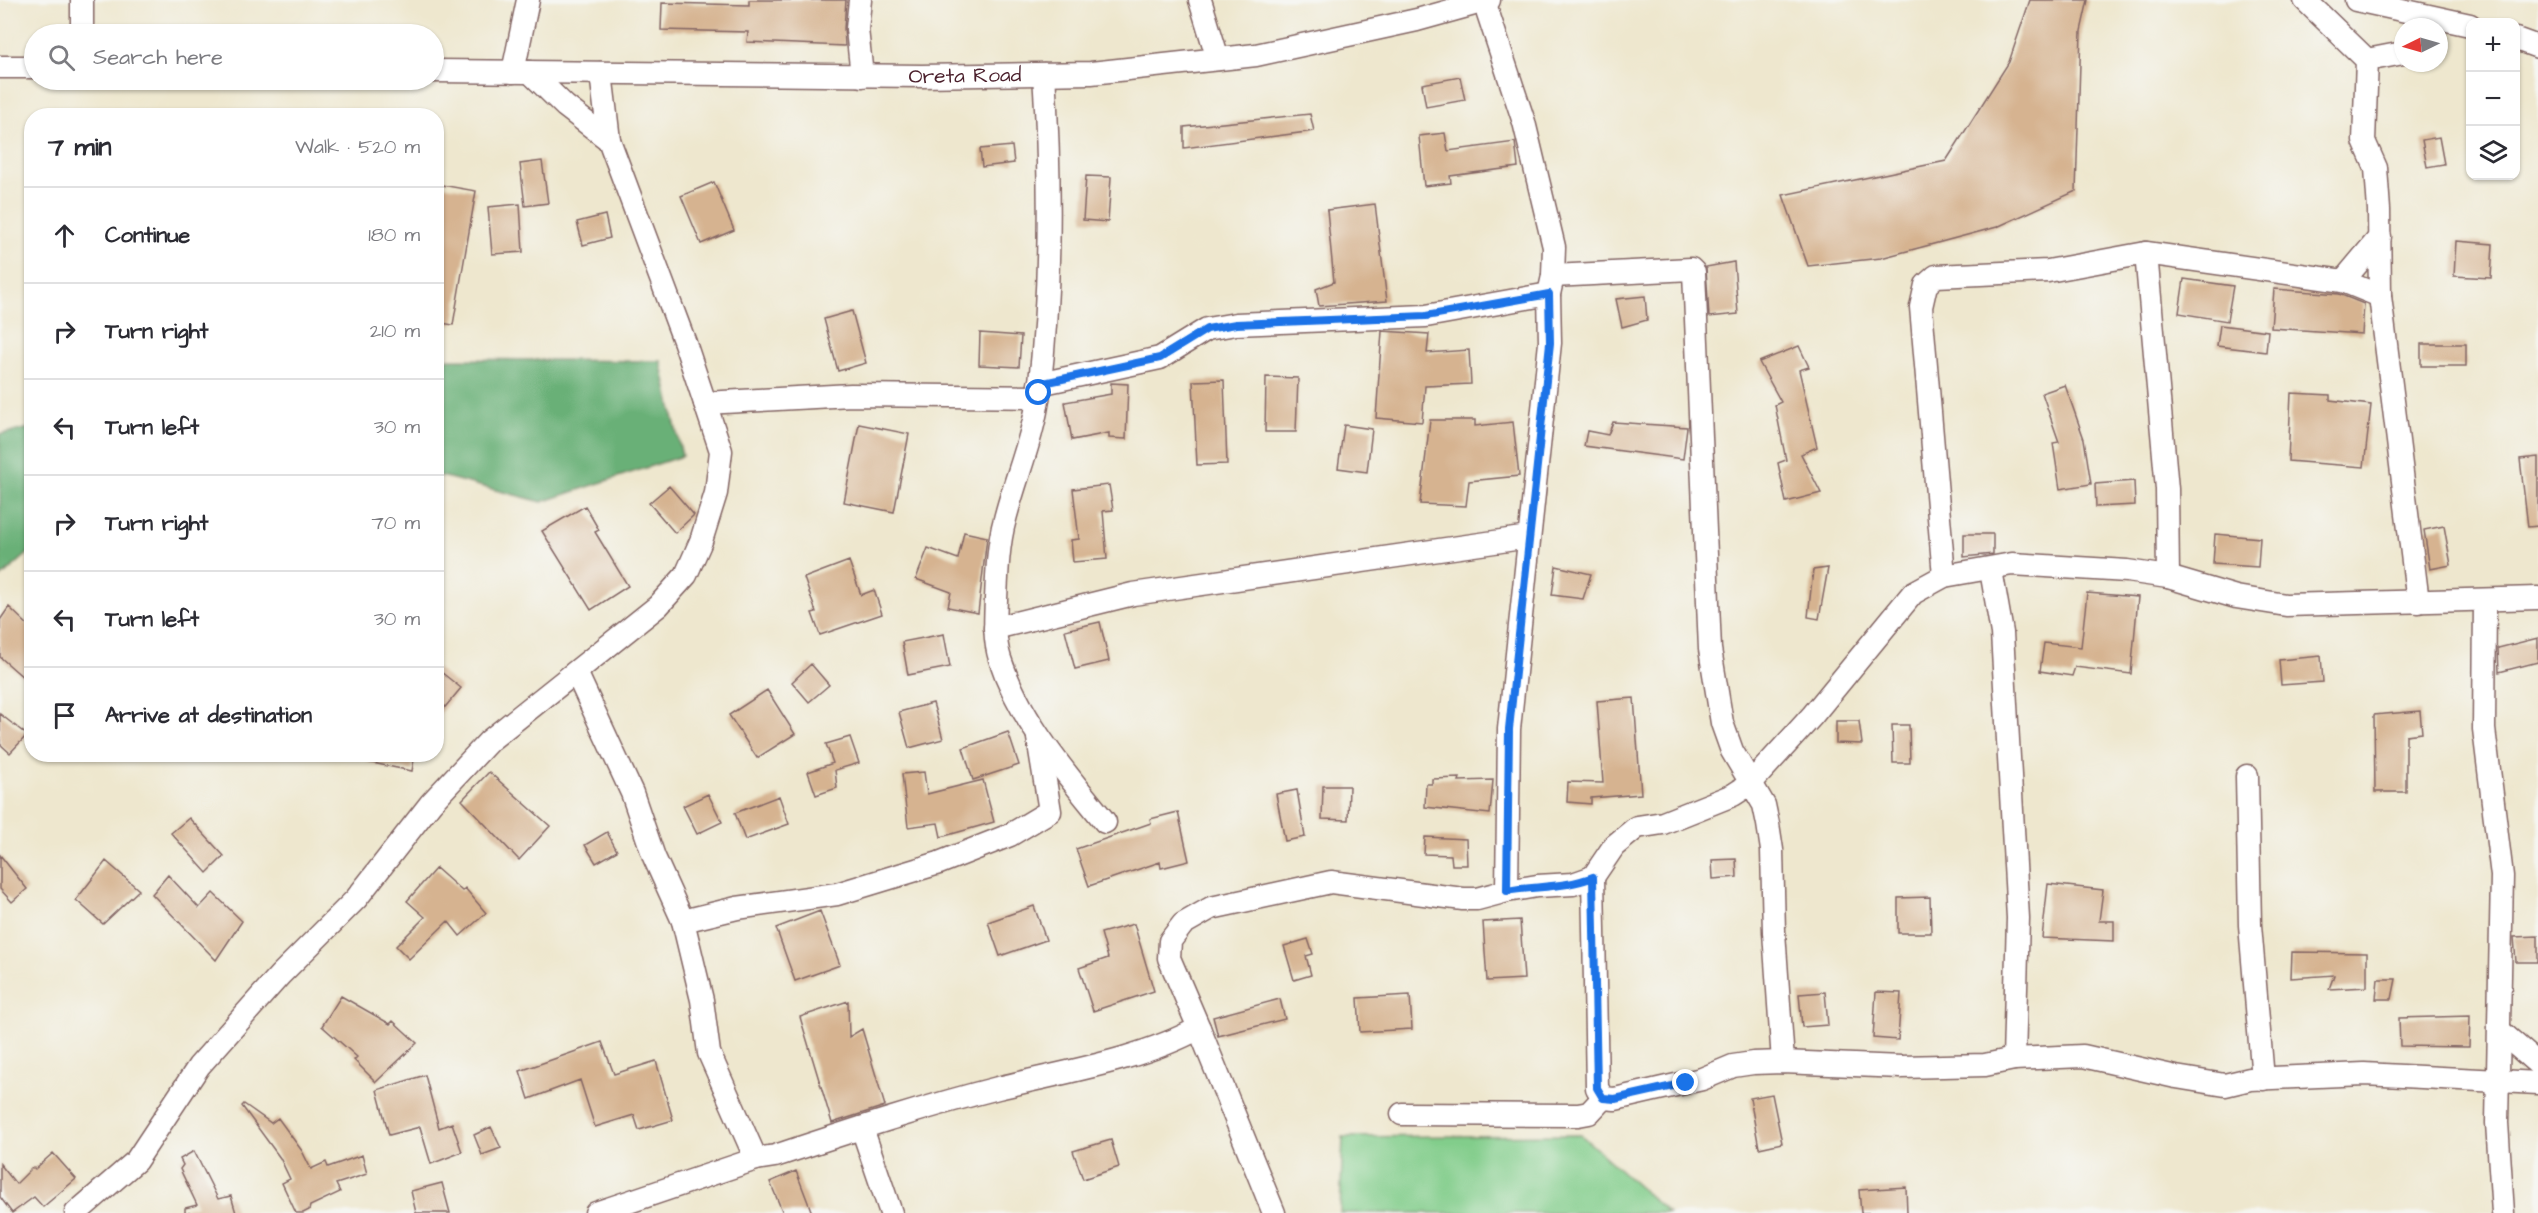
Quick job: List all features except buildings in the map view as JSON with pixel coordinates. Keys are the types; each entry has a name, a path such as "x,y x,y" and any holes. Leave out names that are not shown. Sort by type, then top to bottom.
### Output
{"street":[{"path":"82,0 82,24"},
{"path":"528,0 522,72 609,140"},
{"path":"860,0 857,29 862,76"},
{"path":"1200,0 1218,59"},
{"path":"2305,0 2367,60 2364,141 2376,168 2380,237 2380,296 2418,602"},
{"path":"1486,1 1524,122 1554,247 1550,343 1509,729 1507,891"},
{"name":"Oreta Road","path":"444,71 862,76 1091,73 1256,55 1394,25 1486,1"},
{"path":"2361,1 2454,27"},
{"path":"2367,60 2394,55"},
{"path":"0,67 24,67"},
{"path":"76,1213 136,1161 199,1066 280,975 356,899 431,803 489,741 658,606 686,575 701,542 716,494 721,451 609,140 601,73"},
{"path":"1044,74 1049,150 1045,314 1039,391 1027,452 1004,520 997,579 995,628 1000,660 1037,736 1105,822"},
{"path":"2343,281 2380,237"},
{"path":"1944,576 1921,307 1926,285 1936,276 2048,272 2146,253 2343,281 2380,296"},
{"path":"2146,253 2168,489 2168,577"},
{"path":"705,403 851,395 1039,391 1160,358 1207,329 1236,324 1426,316 1551,285 1691,269 1694,272 1710,649 1722,723 1732,751 1764,805 1773,850 1774,932 1783,1062"},
{"path":"995,628 1133,594 1529,537"},
{"path":"1603,1098 1597,1088 1593,877 1614,846 1637,827 1663,823 1733,795 1750,784 1812,716 1912,593 1944,576 1991,570 2012,564 2168,577 2236,597 2286,605 2538,598"},
{"path":"1991,570 2002,633 2018,918 2014,1059"},
{"path":"2485,600 2484,729 2502,876 2497,1123 2504,1213"},
{"path":"576,672 632,794 654,857 683,921 695,966 709,1053 756,1159"},
{"path":"683,921 737,908 837,894 939,864 1010,835 1050,811 1037,736"},
{"path":"2247,776 2250,925 2263,1079"},
{"path":"1274,1213 1169,958 1170,941 1183,924 1211,908 1331,882 1477,899 1537,886 1574,884 1593,877"},
{"path":"596,1213 647,1205 756,1159 775,1156 986,1091 1157,1047 1199,1028"},
{"path":"2500,1031 2538,1064"},
{"path":"1603,1098 1615,1099 1686,1083 1733,1066 1783,1062 1900,1067 1985,1065 2014,1059 2083,1056 2176,1077 2225,1085 2263,1079 2364,1074 2538,1083"},
{"path":"1402,1114 1578,1115 1589,1113 1603,1098"},
{"path":"862,1128 891,1213"}],"green space":[{"path":"444,359 661,361 682,456 542,502 444,477"},
{"path":"24,429 24,557 0,578 0,434"},
{"path":"1581,1135 1668,1213 1340,1213 1343,1137"}],"route":[{"path":"1039,393 1039,384 1160,358 1207,329 1236,324 1426,316 1549,294 1550,343 1509,729 1507,891 1537,886 1574,884 1593,877 1597,1088 1603,1098 1615,1099 1686,1083"}]}
